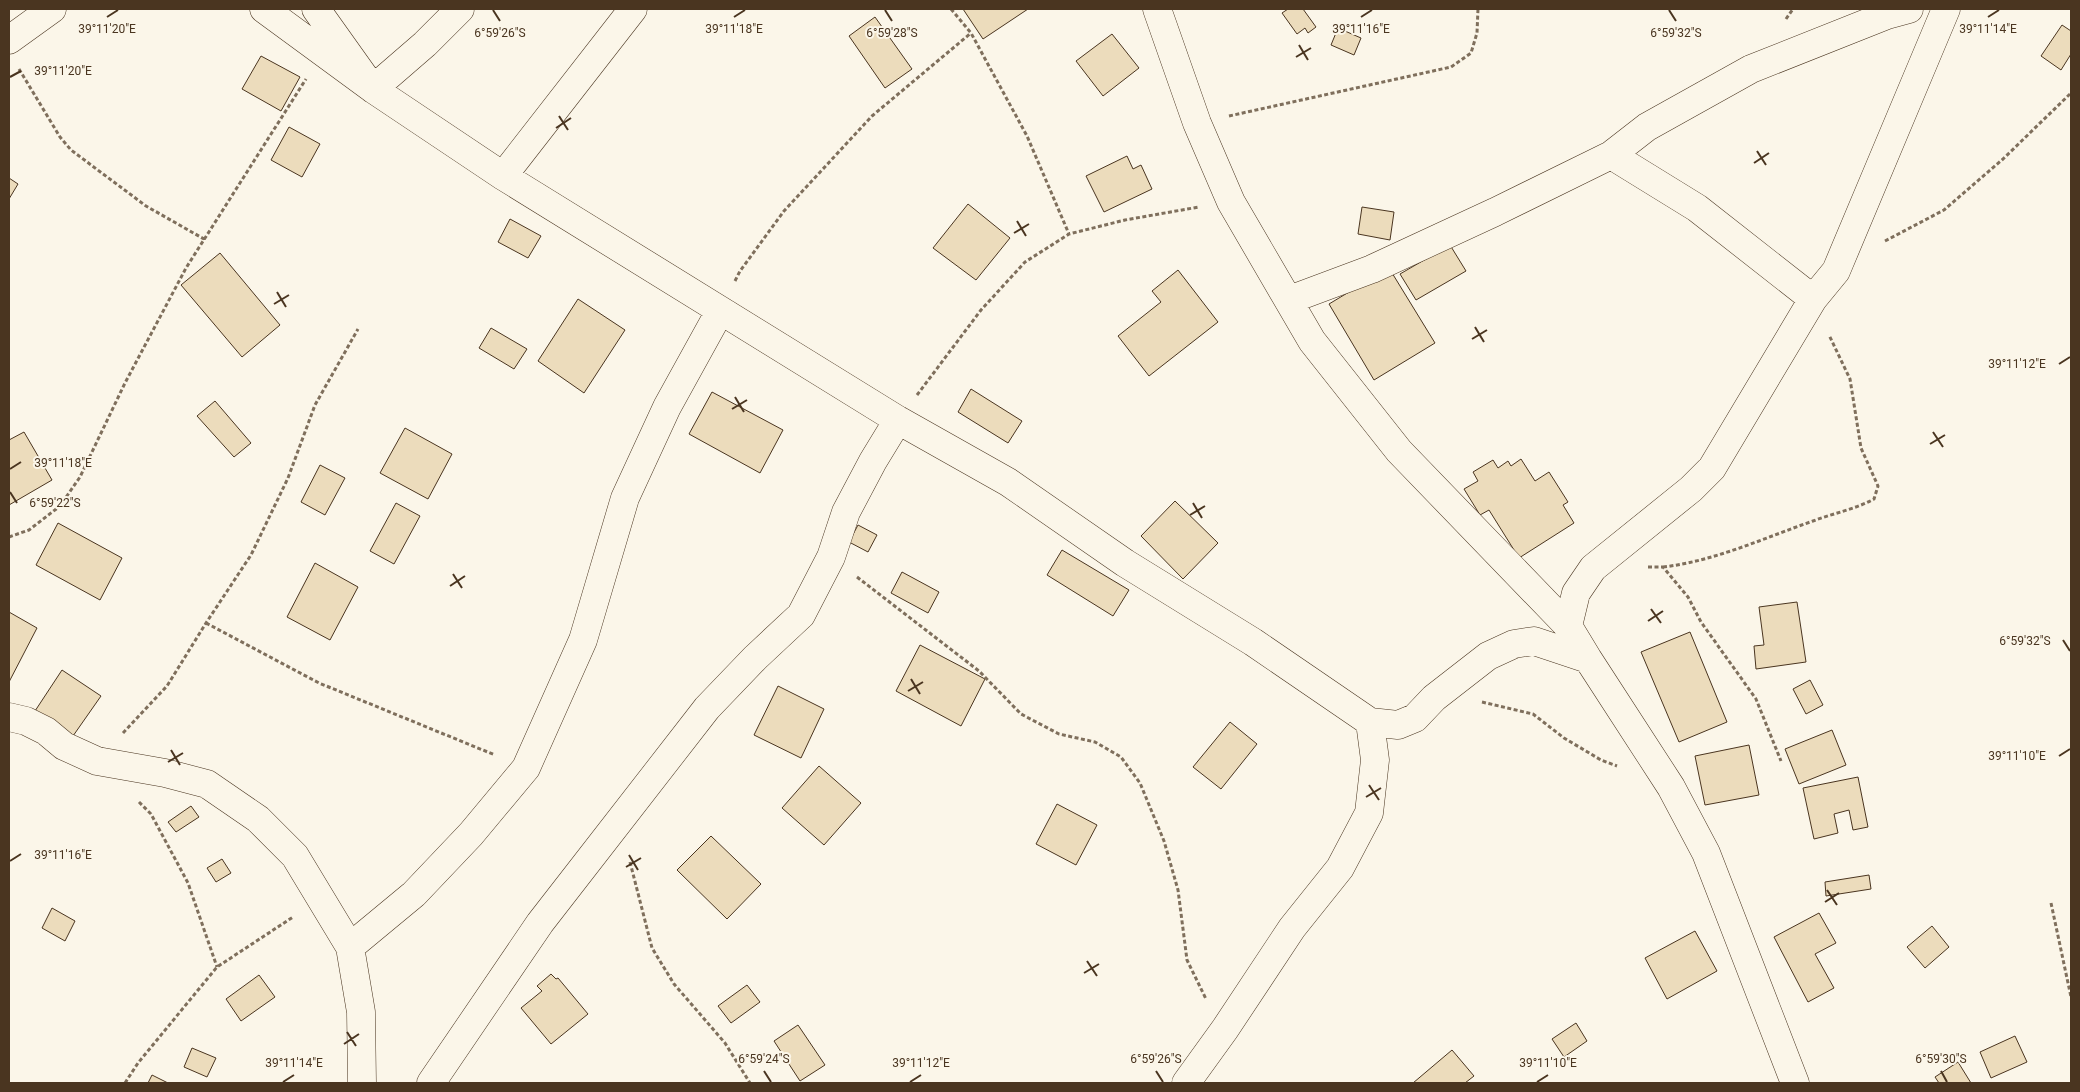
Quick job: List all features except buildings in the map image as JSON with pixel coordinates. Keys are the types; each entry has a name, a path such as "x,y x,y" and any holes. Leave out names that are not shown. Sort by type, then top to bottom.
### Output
{"street":[{"path":"9,40 52,9"},
{"path":"264,9 324,51 373,89 503,176 898,420 1008,482 1125,563 1253,642 1370,722 1398,726 1408,722 1415,718 1434,698 1488,656 1514,644 1534,642 1588,659"},
{"path":"316,9 373,89"},
{"path":"373,89 460,9"},
{"path":"503,176 633,9"},
{"path":"1157,9 1197,123 1232,202 1312,340 1399,451 1568,626 1671,787 1706,854 1752,966 1795,1083"},
{"path":"1290,300 1372,269 1612,155 1647,127 1751,69 1887,15 1909,9"},
{"path":"1568,626 1576,593 1593,568 1691,489 1712,468 1813,299 1836,271 1946,9"},
{"path":"1612,155 1697,208 1813,299"},
{"path":"350,947 414,894 471,834 526,768 583,640 625,498 667,407 720,310"},
{"path":"431,1083 540,923 707,708 755,658 801,615 831,557 846,512 873,461 898,420"},
{"path":"9,717 26,721 46,731 64,746 97,761 165,773 207,784 258,819 295,856 350,947 361,1012 362,1083"},
{"path":"1186,1083 1225,1029 1292,928 1340,868 1369,813 1375,760 1370,722"}],"path":[{"path":"951,9 971,33 1027,136 1070,234"},
{"path":"1197,123 1451,67 1471,53 1477,33 1478,9"},
{"path":"720,310 740,271 784,211 872,116 971,33"},
{"path":"9,536 29,530 60,506 80,477 125,383 186,268 324,51"},
{"path":"18,68 60,137 71,150 146,206 204,239"},
{"path":"1882,243 1944,210 2003,159 2071,93"},
{"path":"898,420 981,310 1025,262 1070,234 1125,220 1232,202"},
{"path":"1593,568 1663,567 1691,564 1830,514 1863,505 1874,499 1878,486 1861,448 1850,379 1813,299"},
{"path":"97,761 167,686 251,555 288,478 316,405 358,329"},
{"path":"831,557 979,672 1021,714 1059,734 1095,742 1121,757 1140,783 1164,841 1178,890 1187,960 1200,988 1225,1029"},
{"path":"1663,567 1688,597 1701,622 1756,699 1781,761"},
{"path":"206,623 319,683 526,768"},
{"path":"1434,698 1489,702 1533,714 1564,738 1601,760 1619,767"},
{"path":"137,800 151,814 188,883 217,967"},
{"path":"625,813 628,854 652,948 674,984 725,1043 750,1083"},
{"path":"125,1083 138,1063 217,967 322,899"},
{"path":"2051,902 2071,997"}]}
